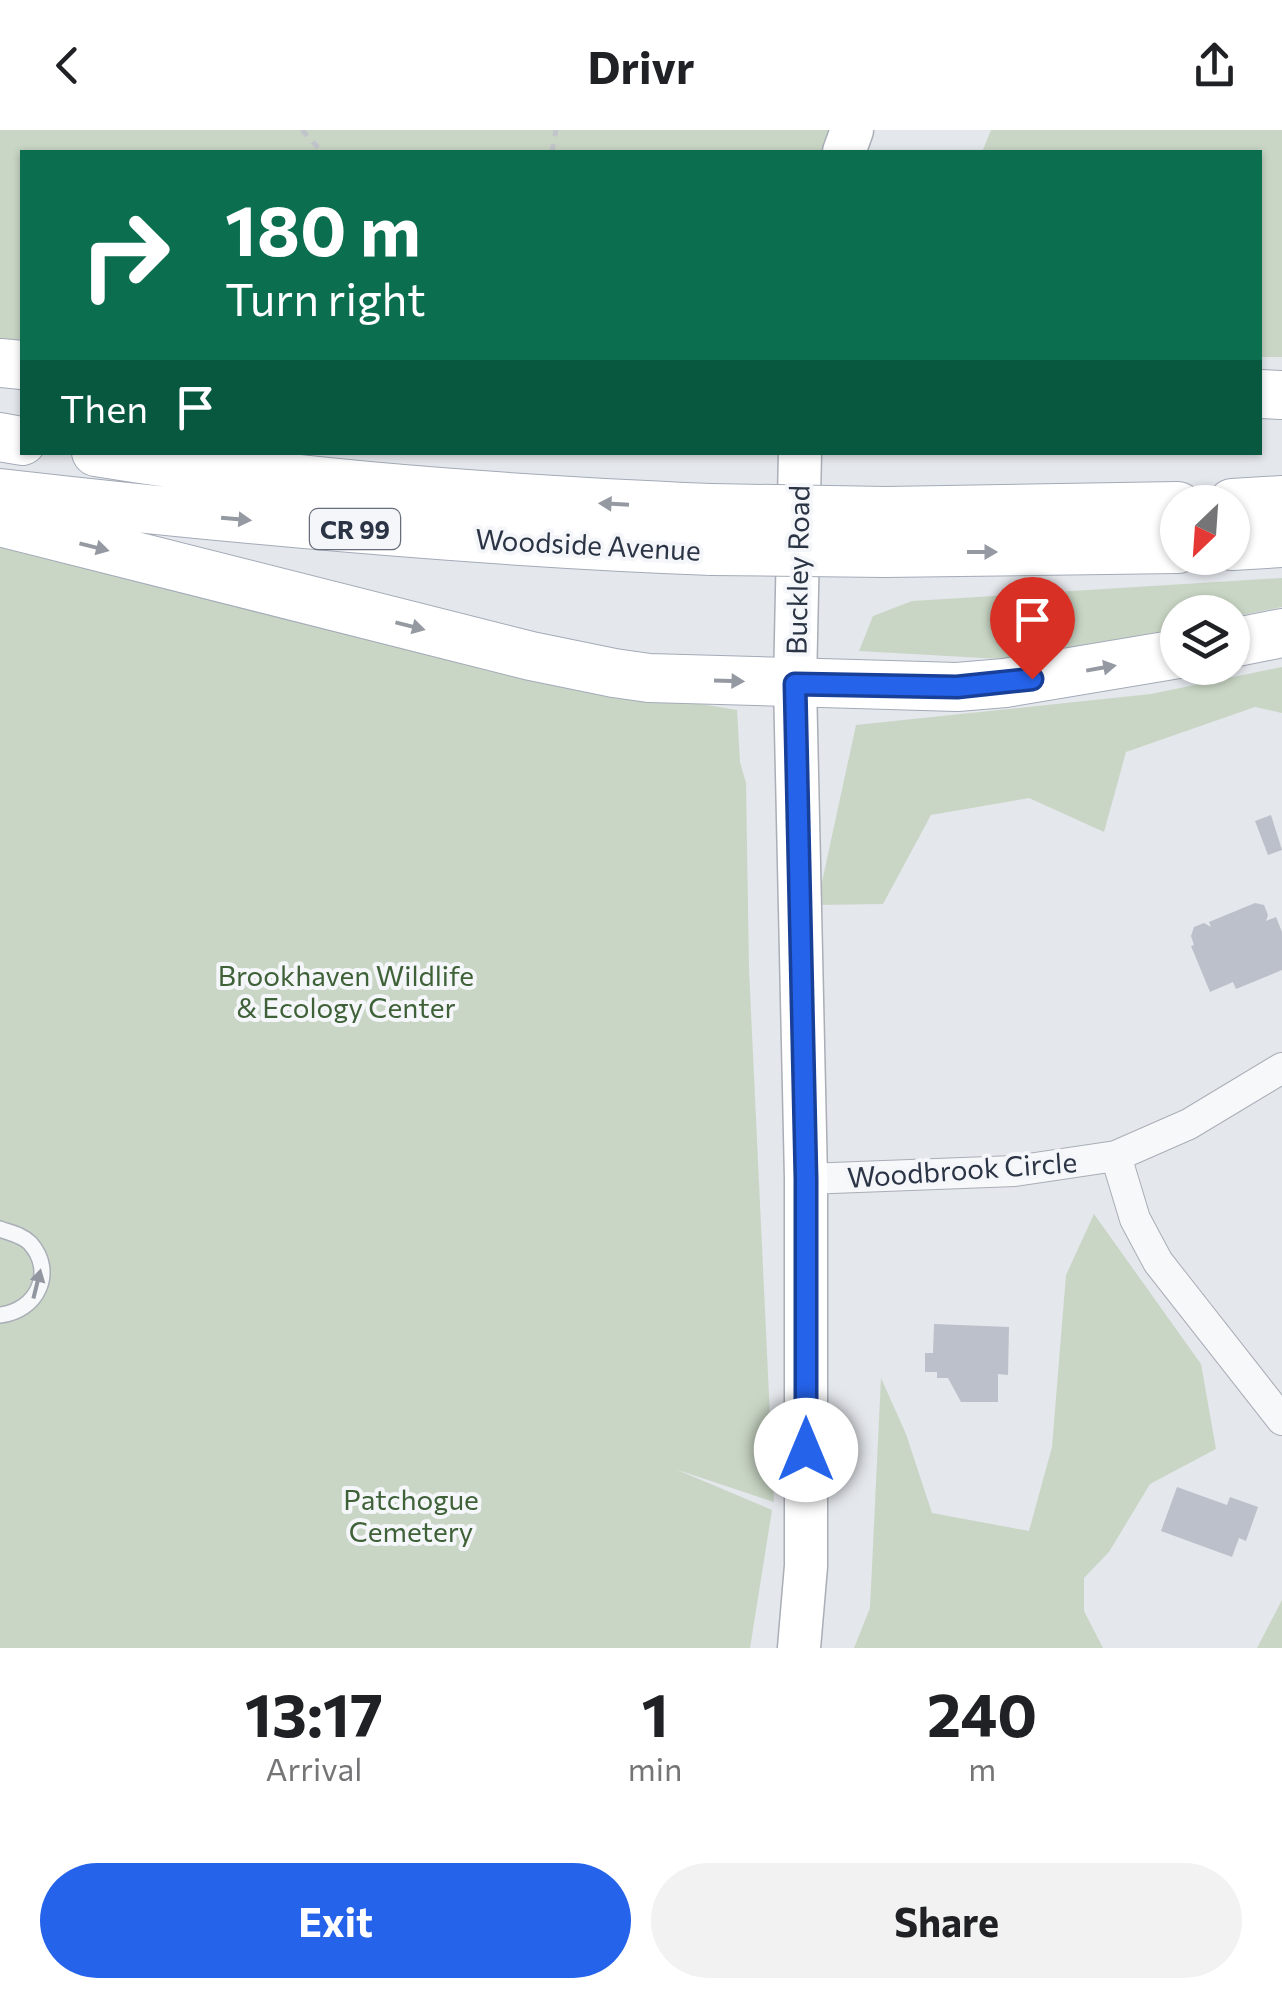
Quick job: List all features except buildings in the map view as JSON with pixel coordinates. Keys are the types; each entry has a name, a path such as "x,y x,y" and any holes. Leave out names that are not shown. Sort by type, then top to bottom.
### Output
{"main road":[{"name":"Woodside Avenue","path":"120,455 363,485 530,500 712,530"},
{"name":"Woodside Avenue","path":"0,492 380,532 885,532 1160,547"},
{"path":"1250,502 1282,500"},
{"name":"Woodside Avenue","path":"885,532 1030,511 1160,507"},
{"path":"0,522 582,667 649,678 957,687 1005,684 1160,657"},
{"path":"1250,545 1282,543"},
{"path":"1250,639 1282,633"}],"street":[{"name":"Buckley Road","path":"799,1648 806,1566 806,1179 795,684 800,455"},
{"name":"Woodbrook Circle","path":"806,1179 1015,1171 1116,1156 1189,1124 1282,1068"},
{"name":"Woodbrook Circle","path":"1116,1156 1136,1219 1158,1262 1282,1420"}],"lane":[{"path":"0,1229 22,1236 33,1246 41,1266 39,1290 29,1305 14,1314 0,1315"}],"path":[{"path":"302,130 320,150"}],"green space":[{"path":"0,130 841,130 833,150 20,150 20,352 0,350"},
{"path":"991,130 1282,130 1282,357 1262,357 1262,150 983,150"},
{"name":"Brookhaven Wildlife & Ecology Center","path":"0,546 469,665 737,710 740,762 746,783 749,969 774,1502 675,1469 772,1510 750,1648 0,1648"},
{"path":"1282,578 1282,607 1250,614 1250,595 1160,595 1160,631 1019,660 859,651 873,616 912,601"},
{"path":"1282,667 1282,713 1255,707 1126,752 1104,832 1029,798 931,815 883,904 817,905 856,725 1151,694 1195,685 1250,685 1250,674"},
{"path":"1094,1214 1201,1364 1216,1449 1150,1484 1109,1552 1084,1578 1084,1611 1103,1648 854,1648 870,1608 881,1378 906,1434 932,1513 1029,1531 1052,1447 1066,1275"},
{"path":"1282,1600 1282,1648 1257,1648"}],"route":[{"path":"806,1450 806,1179 795,684 957,687 1032,679"}],"park label":[{"name":"Patchogue Cemetery","path":"411,1515"}]}
